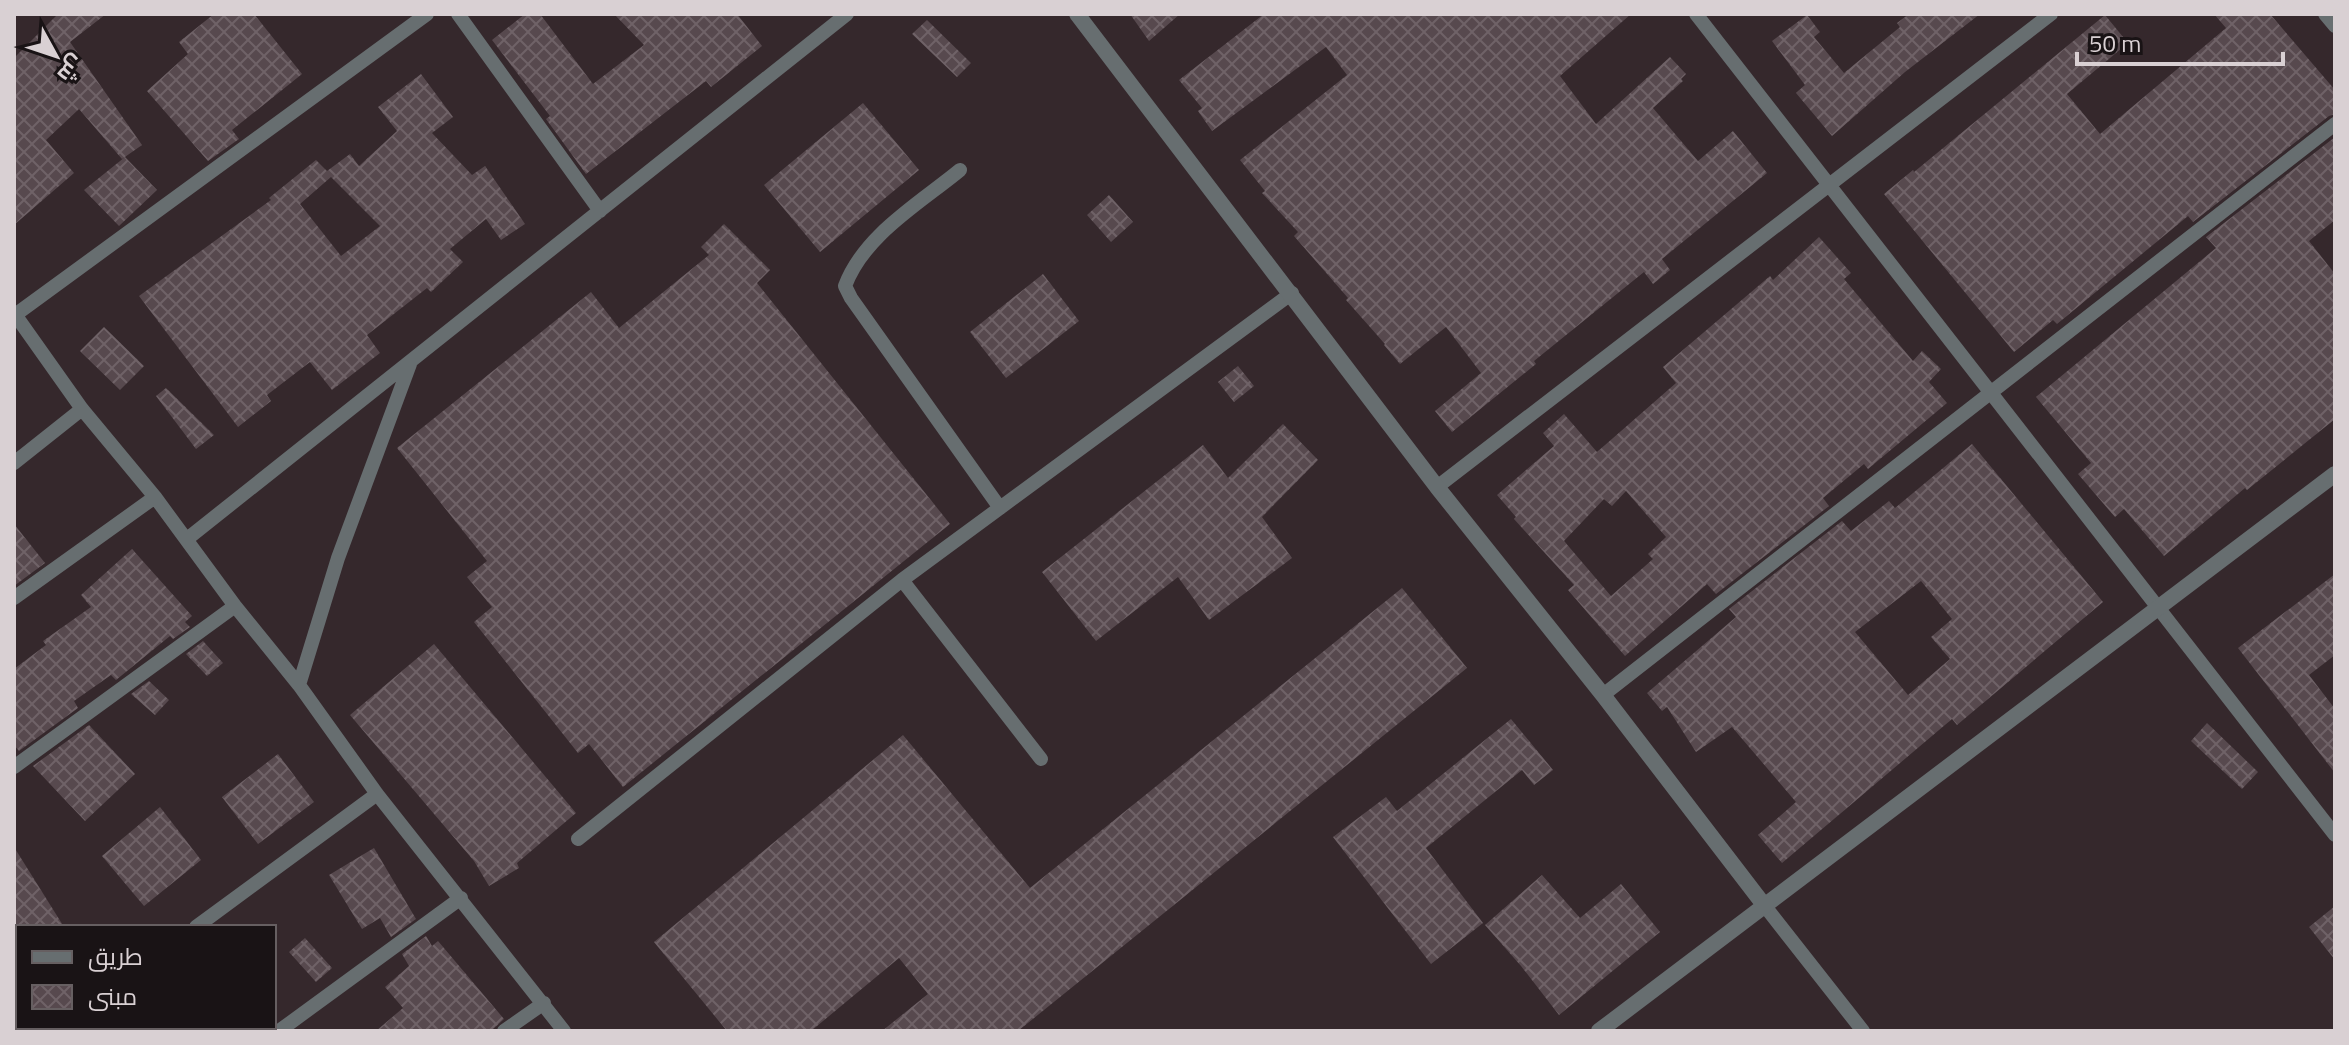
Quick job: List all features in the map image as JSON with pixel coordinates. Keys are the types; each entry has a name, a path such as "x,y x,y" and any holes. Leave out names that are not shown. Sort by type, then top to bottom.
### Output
{"street":[{"path":"1077,14 1437,487 1603,695 1764,905"},
{"path":"1599,1031 2335,474"}],"lane":[{"path":"427,14 15,314 82,409 155,497 235,606 299,685 377,794 564,1031"},
{"path":"458,14 600,211"},
{"path":"187,539 847,14"},
{"path":"1696,14 2335,835"},
{"path":"1437,487 2051,14"},
{"path":"2325,14 2335,26"},
{"path":"1603,695 2335,124"},
{"path":"960,170 871,242 845,286 1000,508"},
{"path":"578,839 902,580 1292,293"},
{"path":"299,685 343,544 410,362"},
{"path":"14,463 82,409"},
{"path":"14,598 155,497"},
{"path":"902,580 1041,759"},
{"path":"14,766 235,606"},
{"path":"200,925 377,794"},
{"path":"279,1031 461,898"},
{"path":"1764,905 1863,1031"},
{"path":"504,1031 544,1003"}],"building":[{"path":"58,14 106,14 70,42 142,145 122,159 79,109 46,140 74,173 14,225 14,58"},
{"path":"214,14 254,14 302,74 232,130 239,139 208,161 147,91 188,54 179,42"},
{"path":"525,14 540,14 593,84 644,45 614,14 737,14 762,46 711,87 706,81 586,174 546,119 550,116 492,40"},
{"path":"1130,14 1180,14 1149,41"},
{"path":"1264,14 1631,14 1560,76 1596,124 1670,57 1686,74 1681,79 1683,81 1653,108 1698,161 1733,131 1767,173 1662,259 1670,270 1653,284 1644,272 1452,432 1435,411 1481,373 1446,327 1400,364 1294,236 1298,232 1262,193 1265,191 1240,160 1347,75 1326,47 1212,131 1198,111 1202,108 1179,80"},
{"path":"1909,14 1980,14 1905,72 1832,136 1796,93 1805,85 1772,41 1807,15 1820,32 1814,37 1844,73 1900,27 1897,23"},
{"path":"2214,14 2270,14 2335,90 2335,114 2193,222 2188,216 2057,324 2053,320 2014,352 1884,194 2105,15 2128,43 2067,94 2100,134 2226,28"},
{"path":"927,20 971,63 957,77 912,34"},
{"path":"421,74 453,117 432,133 472,175 485,166 525,224 501,240 486,219 450,249 463,262 431,292 427,288 367,335 380,353 332,390 310,362 267,395 271,401 238,427 139,296 271,200 269,198 316,160 327,171 350,154 359,166 397,131 378,107","holes":["331,177 380,226 341,256 300,204"]},
{"path":"863,103 919,170 820,252 764,185"},
{"path":"2335,137 2335,220 2309,241 2335,274 2335,419 2247,490 2245,488 2164,556 2124,509 2115,517 2078,474 2091,463 2036,397 2216,248 2206,237"},
{"path":"125,157 157,190 119,226 84,190"},
{"path":"1109,195 1133,222 1111,242 1087,215"},
{"path":"724,224 770,270 757,283 950,524 623,787 589,744 578,753 474,622 492,607 467,577 487,561 397,448 591,292 619,328 709,255 701,247"},
{"path":"1819,237 1851,273 1844,279 1913,361 1922,351 1941,369 1929,382 1947,403 1868,469 1864,464 1823,498 1829,506 1716,594 1707,584 1625,656 1568,590 1574,585 1514,519 1516,517 1497,495 1554,446 1543,433 1564,414 1597,452 1676,383 1663,367 1770,276 1773,280","holes":["1626,491 1666,537 1648,554 1653,559 1611,596 1564,541 1604,499 1612,506"]},
{"path":"1043,274 1079,321 1006,378 970,332"},
{"path":"104,327 144,366 120,390 80,351"},
{"path":"1238,366 1254,386 1234,402 1218,382"},
{"path":"166,388 214,435 196,449 156,396"},
{"path":"1283,424 1318,460 1262,517 1292,558 1209,620 1178,577 1096,641 1042,572 1203,445 1228,478"},
{"path":"1972,444 2103,602 1957,725 1952,719 1782,863 1758,835 1796,802 1732,727 1696,752 1667,707 1662,711 1647,693 1736,617 1729,609 1842,521 1851,531 1889,501 1895,508","holes":["1921,581 1952,619 1931,637 1950,659 1908,695 1855,632"]},
{"path":"14,524 45,563 14,586"},
{"path":"132,549 192,616 185,622 190,627 173,639 170,636 116,680 111,675 74,701 78,708 19,751 14,745 14,669 46,645 43,641 91,607 81,595"},
{"path":"2335,574 2335,655 2309,675 2335,709 2335,773 2238,648"},
{"path":"1402,588 1467,668 1018,1031 882,1031 928,994 899,958 811,1031 727,1031 654,942 903,735 1030,888"},
{"path":"203,641 223,663 207,676 186,654"},
{"path":"434,644 576,813 517,863 519,868 489,886 474,861 350,715"},
{"path":"149,681 169,700 155,715 131,694"},
{"path":"1511,719 1553,770 1534,785 1522,770 1426,848 1483,923 1431,964 1333,837 1386,797 1397,811"},
{"path":"2207,723 2258,772 2242,789 2191,741"},
{"path":"89,725 135,774 85,821 33,766"},
{"path":"278,754 314,802 258,844 222,797"},
{"path":"160,807 201,860 144,906 102,856"},
{"path":"14,847 63,925 14,927"},
{"path":"374,848 416,919 391,937 380,918 362,929 329,875"},
{"path":"1542,875 1580,918 1621,884 1660,932 1559,1015 1485,925"},
{"path":"2335,906 2335,960 2309,927"},
{"path":"426,936 432,946 438,941 504,1019 491,1031 376,1031 403,1008 385,987 409,966 402,954"},
{"path":"305,938 332,968 316,982 289,952"}]}
